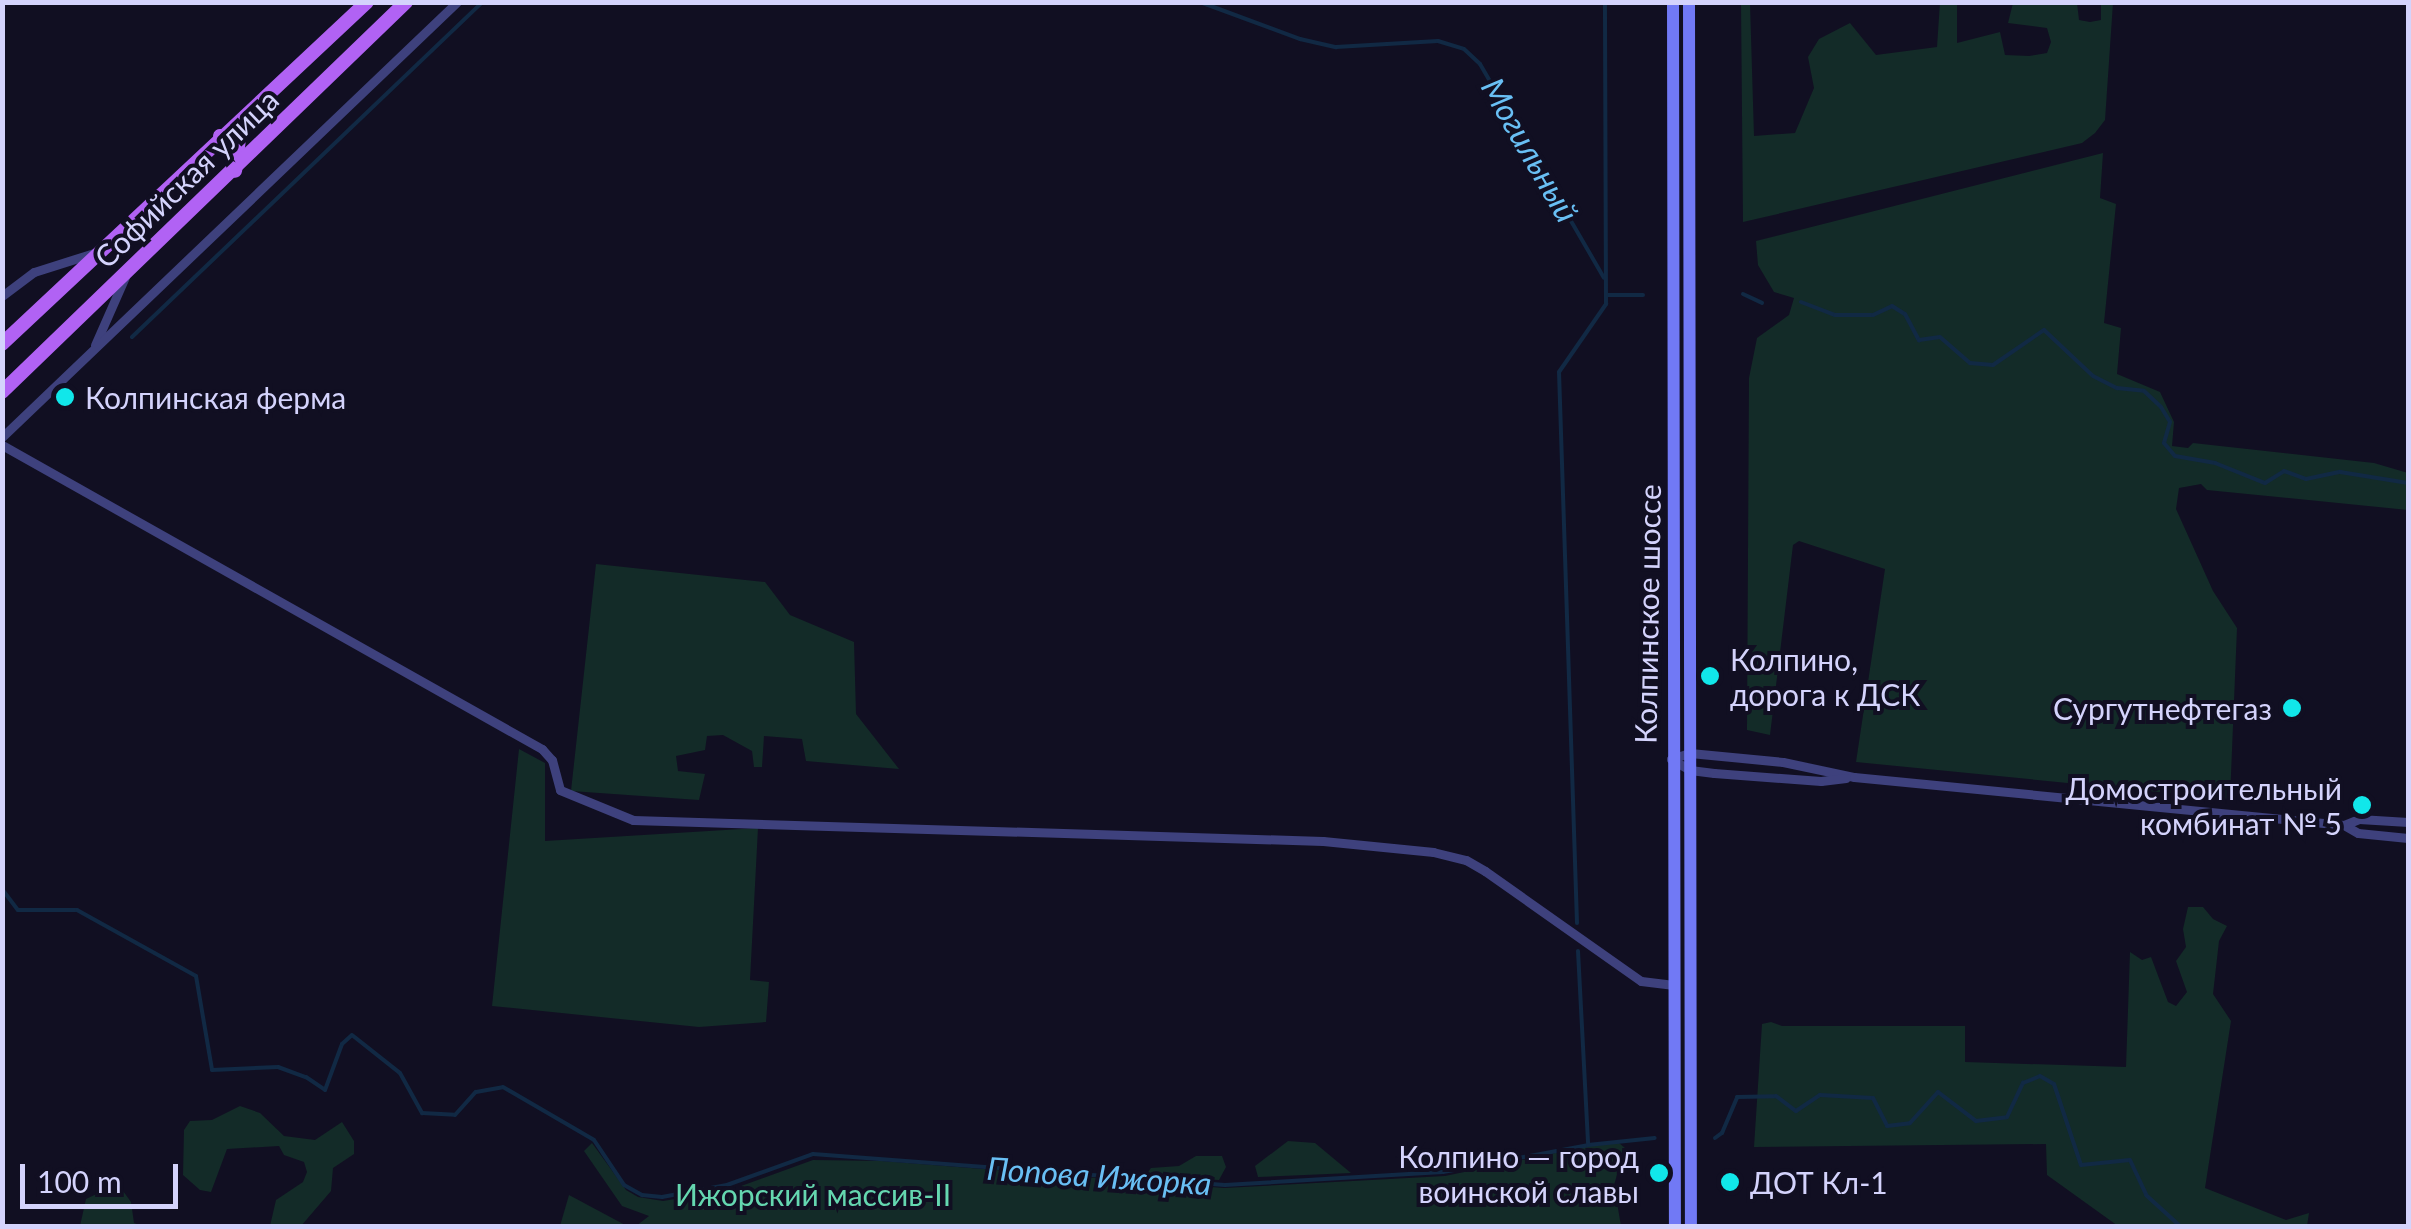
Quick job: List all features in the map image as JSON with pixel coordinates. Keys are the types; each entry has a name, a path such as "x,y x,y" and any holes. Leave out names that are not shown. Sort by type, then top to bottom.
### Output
{"main road":[{"name":"Софийская улица","path":"2,344 366,2"},
{"name":"Софийская улица","path":"2,392 235,172 406,2"},
{"name":"Колпинское шоссе","path":"1672,2 1675,1226"},
{"name":"Колпинское шоссе","path":"1689,2 1691,1226"},
{"path":"220,136 239,139 235,172"}],"street":[{"path":"2,436 457,2"},
{"path":"2,296 34,272 97,253"},
{"path":"89,356 126,274"},
{"path":"2,445 542,749 552,760 560,790 633,820 1324,840 1433,852 1485,871 1641,981 1672,984"},
{"path":"1671,759 1690,753 1783,762 1854,777 2344,825 2358,833 2408,838"},
{"path":"1671,759 1690,770 1821,781 1854,777"},
{"path":"2344,825 2359,818 2408,822"}],"green space":[{"path":"1940,2 1957,3 1957,43 2000,32 2005,55 2029,56 2047,53 2051,42 2047,28 2008,23 2013,3 2077,3 2079,20 2090,22 2101,20 2101,3 2113,3 2105,120 2095,133 2082,143 1743,222 1741,3 1750,3 1754,136 1795,133 1814,88 1808,57 1819,39 1850,23 1876,55 1937,47"},
{"path":"2103,153 2100,198 2116,204 2104,323 2121,328 2117,374 2160,392 2174,422 2172,446 2188,448 2193,443 2374,463 2408,473 2408,510 2207,490 2201,484 2179,488 2176,509 2213,591 2237,628 2230,799 1856,762 1885,569 1799,541 1793,545 1770,735 1747,730 1749,378 1757,338 1789,315 1794,298 1774,292 1758,265 1756,241"},
{"path":"596,564 765,582 790,615 854,642 856,714 899,769 806,761 802,739 764,736 762,767 754,767 752,751 723,735 707,736 705,750 676,756 678,771 705,774 699,800 571,791"},
{"path":"519,749 545,763 545,841 758,828 750,980 769,982 766,1022 699,1027 492,1006"},
{"path":"2188,907 2203,907 2213,919 2227,926 2219,941 2213,994 2231,1021 2205,1188 2286,1220 2309,1213 2307,1226 2118,1226 2047,1175 2046,1144 1754,1147 1762,1024 1771,1022 1782,1026 1965,1026 1965,1062 2126,1067 2130,952 2142,960 2151,957 2168,1002 2176,1006 2187,992 2176,961 2186,947 2183,929"},
{"path":"240,1106 260,1113 284,1136 315,1140 342,1122 354,1141 354,1154 333,1168 331,1191 301,1226 270,1226 276,1200 303,1182 307,1172 304,1162 284,1155 279,1146 227,1149 211,1192 200,1190 183,1175 184,1130 190,1121 212,1120"},
{"path":"1288,1141 1315,1143 1351,1173 1258,1177 1255,1166"},
{"name":"Ижорский массив-II","path":"592,1143 626,1190 638,1197 663,1201 730,1190 813,1160 882,1161 1224,1188 1445,1176 1594,1145 1619,1143 1625,1148 1614,1185 1621,1226 636,1226 649,1216 622,1206 584,1151"},
{"path":"1196,1156 1222,1156 1226,1167 1219,1180 1145,1176 1151,1168 1179,1166"},
{"path":"118,1184 131,1202 134,1223 142,1226 80,1226 86,1199"},
{"name":"Ижорский массив-II","path":"569,1195 627,1226 560,1226"}],"waterway":[{"path":"132,337 483,2"},
{"name":"Могильный","path":"1200,2 1300,39 1336,47 1438,41 1464,49 1480,64 1604,278"},
{"path":"1577,923 1559,372 1606,304 1605,2"},
{"path":"1743,294 1762,303"},
{"path":"1606,295 1643,295"},
{"name":"Могильный","path":"1801,302 1835,315 1873,315 1892,306 1905,314 1919,340 1940,337 1970,363 1993,365 2044,330 2093,376 2117,388 2144,391 2161,407 2170,422 2164,443 2175,456 2215,463 2265,483 2284,471 2306,479 2340,472 2408,483"},
{"name":"Попова Ижорка","path":"2,889 18,910 77,910 196,976 212,1070 278,1067 306,1077 325,1090 342,1044 352,1035 400,1073 422,1113 455,1115 476,1092 503,1087 594,1140 624,1185 642,1195 662,1197 727,1185 813,1154 1225,1185 1443,1172 1588,1145 1655,1138"},
{"path":"1578,951 1588,1145"},
{"name":"Попова Ижорка","path":"1715,1138 1722,1133 1737,1097 1776,1096 1796,1111 1820,1095 1873,1098 1887,1126 1910,1123 1938,1092 1976,1121 2007,1117 2023,1083 2040,1076 2054,1084 2081,1165 2130,1160 2146,1195 2180,1226"}],"place":[{"name":"Колпинская ферма","path":"65,397"},
{"name":"Колпино, дорога к ДСК","path":"1710,676"},
{"name":"Сургутнефтегаз","path":"2292,708"},
{"name":"Домостроительный комбинат № 5","path":"2362,805"},
{"name":"Колпино — город воинской славы","path":"1659,1173"},
{"name":"ДОТ Кл-1","path":"1730,1182"}]}
